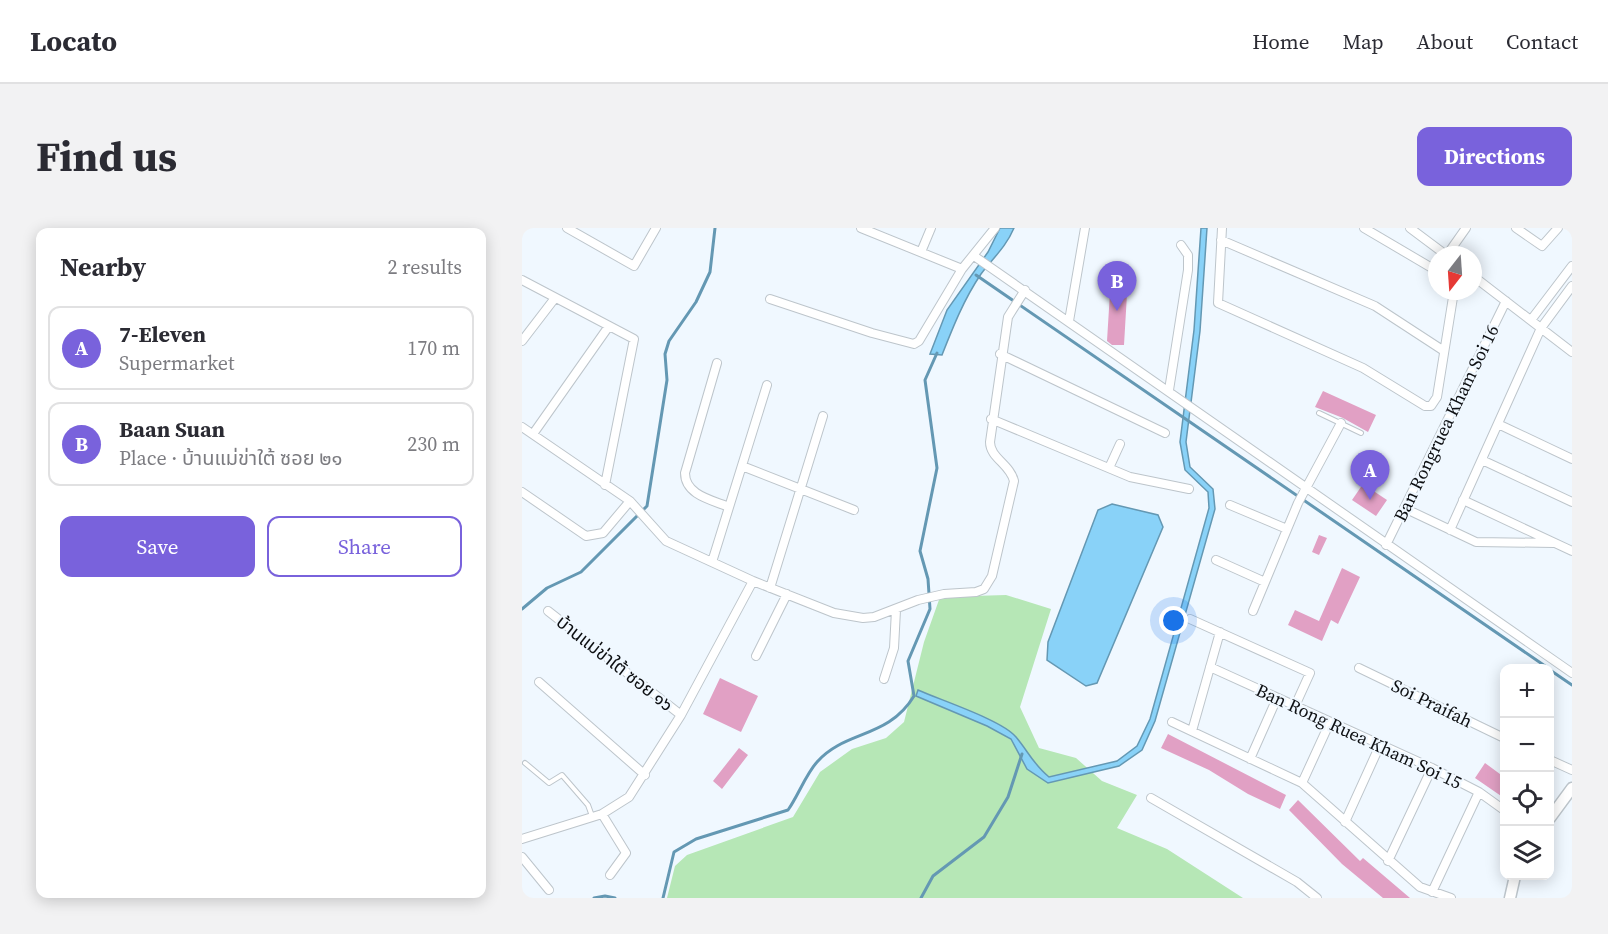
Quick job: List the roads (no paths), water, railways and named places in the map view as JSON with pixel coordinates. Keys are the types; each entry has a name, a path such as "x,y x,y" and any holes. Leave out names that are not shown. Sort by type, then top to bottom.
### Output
{"street":[{"path":"567,228 634,266 656,228"},
{"path":"861,228 962,269"},
{"path":"921,252 931,228"},
{"path":"770,299 872,333 914,344 919,341 962,269 975,256 995,228"},
{"path":"1069,321 1085,228"},
{"path":"1222,228 1218,303 1363,368 1425,406 1435,402 1452,300"},
{"path":"1364,228 1428,266"},
{"path":"1410,228 1434,246"},
{"path":"1453,246 1466,228"},
{"path":"1516,228 1537,244 1546,244 1558,228"},
{"path":"1221,240 1375,306 1444,351"},
{"path":"1169,390 1188,270 1188,255 1182,245"},
{"path":"975,256 1572,673"},
{"path":"1531,320 1571,268"},
{"path":"522,280 634,339 605,485"},
{"path":"1482,283 1572,352"},
{"path":"1450,530 1542,328 1572,286"},
{"path":"522,427 630,501 666,541 753,581 849,617 874,617 918,600 944,594 976,592 984,589 992,576 1014,481 1008,466 990,447 1000,354 1016,302 1024,290"},
{"path":"522,341 555,298"},
{"name":"Ban Rongruea Kham Soi 16","path":"1386,545 1506,301"},
{"path":"533,434 609,326"},
{"path":"1000,354 1165,433"},
{"path":"717,363 685,473 685,483 689,489 729,507"},
{"path":"712,562 767,385"},
{"path":"770,588 823,416"},
{"path":"992,419 1139,480 1189,489"},
{"path":"1253,611 1298,503 1341,423"},
{"path":"1498,424 1572,459"},
{"path":"1109,468 1120,444"},
{"path":"1482,460 1572,502"},
{"path":"742,466 854,510"},
{"path":"522,492 586,536 603,533 630,501"},
{"path":"1463,500 1572,551"},
{"path":"1230,505 1287,529"},
{"path":"1404,508 1476,542 1554,543"},
{"path":"1216,560 1265,582"},
{"path":"522,839 602,814 629,797 645,776 681,715 753,581"},
{"path":"756,656 787,594"},
{"path":"884,679 894,648 896,610"},
{"name":"บ้านแม่ข่าใต้ ซอย ๑๖","path":"548,611 681,715"},
{"path":"1190,619 1310,673 1295,706"},
{"path":"1192,731 1220,632"},
{"name":"Ban Rong Ruea Kham Soi 15","path":"1210,667 1432,768 1479,792 1500,807"},
{"name":"Soi Praifah","path":"1359,668 1500,736"},
{"path":"539,682 645,776"},
{"path":"1250,759 1277,698"},
{"path":"1172,722 1302,783 1420,887 1451,898"},
{"path":"1302,783 1330,722"},
{"path":"1345,822 1380,745"},
{"path":"1554,762 1572,770"},
{"path":"1388,861 1432,768"},
{"path":"1554,813 1572,788"},
{"path":"1432,892 1479,792"},
{"path":"1150,798 1297,882 1317,898"},
{"path":"602,814 626,853 610,875"},
{"path":"522,857 549,890"},
{"path":"1510,898 1514,880"}],"lane":[{"path":"1320,413 1361,433"},
{"path":"525,763 549,783 562,775 588,806 593,817"}],"water":[{"path":"1000,228 1014,228 969,293 942,355 930,354 947,310 988,252"},
{"path":"1201,228 1207,228 1200,331 1186,442 1190,467 1213,489 1215,509 1155,721 1142,750 1119,766 1048,783 1027,769 1011,739 987,726 916,696 918,690 998,724 1016,737 1049,777 1117,761 1137,746 1150,719 1209,508 1208,492 1185,470 1180,442 1194,330"},
{"path":"1112,504 1158,515 1163,527 1097,683 1086,686 1047,660 1048,642 1098,510"}],"waterway":[{"path":"522,609 547,588 581,572 647,506 667,380 665,354 669,341 696,302 710,272 715,228"},
{"path":"976,275 1542,664"},
{"path":"663,898 674,852 696,839 788,810 813,767 828,752 892,720 904,710 914,696 908,661 930,609 928,579 920,551 937,468 925,380 937,353"},
{"path":"1554,673 1572,685"},
{"path":"921,898 933,876 984,837 1008,797 1022,754"},
{"path":"594,898 605,896 615,898"}],"place":[{"name":"Baan Suan","path":"1117,311"},
{"name":"7-Eleven","path":"1370,500"}]}
